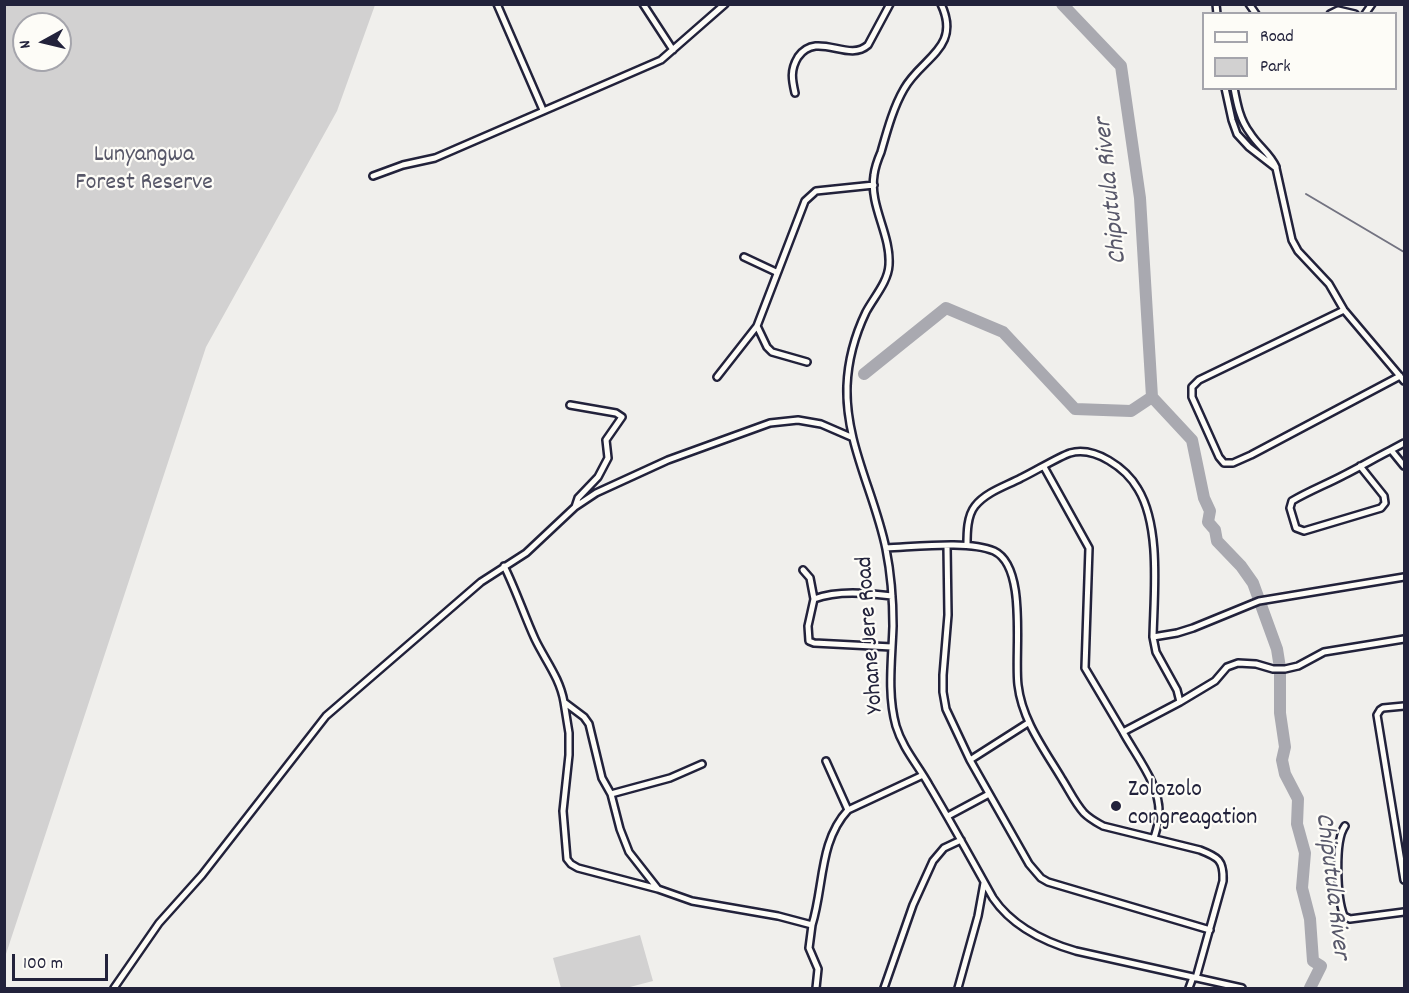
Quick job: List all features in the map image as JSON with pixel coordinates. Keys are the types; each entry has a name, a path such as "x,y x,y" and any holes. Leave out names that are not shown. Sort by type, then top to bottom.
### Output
{"street":[{"path":"497,4 543,110"},
{"path":"643,4 673,50"},
{"path":"373,176 403,165 435,158 661,60 725,4"},
{"path":"795,93 792,72 798,57 806,48 822,45 856,51 864,48 890,4"},
{"name":"Yohane Jere Road","path":"941,4 948,26 944,42 931,59 913,75 896,105 874,175 878,214 887,241 889,266 851,349 848,370 847,406 851,437 886,548 892,596 892,698 896,726 906,751 948,816 998,907 1011,918 1053,945 1242,988"},
{"path":"1334,12 1354,11"},
{"path":"1225,90 1237,134 1249,147 1276,168"},
{"path":"1235,90 1243,122 1250,135 1272,158 1276,168 1292,240 1298,251 1329,284 1344,310 1402,378 1251,455 1233,463 1224,463 1218,457 1192,397 1192,387 1199,380 1344,310"},
{"path":"717,377 757,326 799,213 810,194 816,191 874,185"},
{"path":"744,257 776,272"},
{"path":"757,326 766,348 772,352 807,362"},
{"path":"570,405 616,413 622,417 606,440 608,458 598,477 581,494 575,507"},
{"path":"114,988 159,923 202,875 326,716 481,582 526,553 575,507 596,493 668,460 770,423 798,420 813,422 851,437"},
{"path":"1360,466 1384,496 1385,503 1381,508 1304,531 1296,528 1290,508 1292,501 1404,443"},
{"path":"1391,450 1404,466"},
{"path":"967,545 967,527 973,508 985,496 1070,453 1090,452 1110,462 1131,479 1139,489 1147,509 1154,537 1153,637 1156,652 1178,690 1180,702"},
{"path":"1044,468 1089,548 1085,668 1149,778 1158,799 1159,815 1154,838"},
{"path":"886,548 967,545 995,551 1005,559 1016,593 1018,686 1028,723 1085,814 1103,826 1200,850 1220,860 1223,881 1195,978 1189,988"},
{"path":"947,546 948,615 943,692 946,709 970,760 1025,858 1035,872 1048,882 1210,930"},
{"path":"504,566 549,668 557,677 562,689 569,733 563,811 567,859 571,864 692,901 778,916 812,926"},
{"path":"803,570 810,578 814,599 808,626 809,640 814,643 892,647"},
{"path":"1153,637 1193,628 1259,601 1404,577"},
{"path":"814,599 833,593 892,596"},
{"path":"1123,732 1180,702 1215,681 1227,667 1239,663 1285,669 1298,666 1324,652 1404,639"},
{"path":"564,702 590,724 602,778 611,794 620,830 629,852 658,889"},
{"path":"1404,706 1380,710 1377,715 1404,880"},
{"path":"970,760 1028,723"},
{"path":"826,761 848,810"},
{"path":"611,794 670,778 702,764"},
{"path":"816,988 818,969 809,948 830,838 834,829 848,810 923,775"},
{"path":"948,816 989,794"},
{"path":"1345,826 1339,835 1337,850 1344,916 1350,919 1404,912"},
{"path":"884,988 913,905 933,861 944,849 961,840"},
{"path":"958,988 984,883"}],"green space":[{"name":"Lunyangwa Forest Reserve","path":"5,4 375,5 337,111 206,347 5,957"},
{"path":"640,935 653,981 626,988 561,988 553,958"}],"waterway":[{"name":"Chiputula River","path":"1062,4 1121,66 1140,198 1152,397 1192,440 1204,498 1210,511 1208,522 1215,530 1217,541 1241,566 1253,583 1277,649 1280,668 1280,713 1285,747 1282,760 1285,774 1298,799 1297,824 1305,853 1302,888 1310,919 1313,961 1321,966 1310,988"},
{"path":"1306,194 1404,252"},
{"name":"Chiputula River","path":"864,374 946,308 1003,332 1075,409 1131,411 1152,397"}],"place":[{"name":"Zolozolo congreagation","path":"1116,806"}]}
